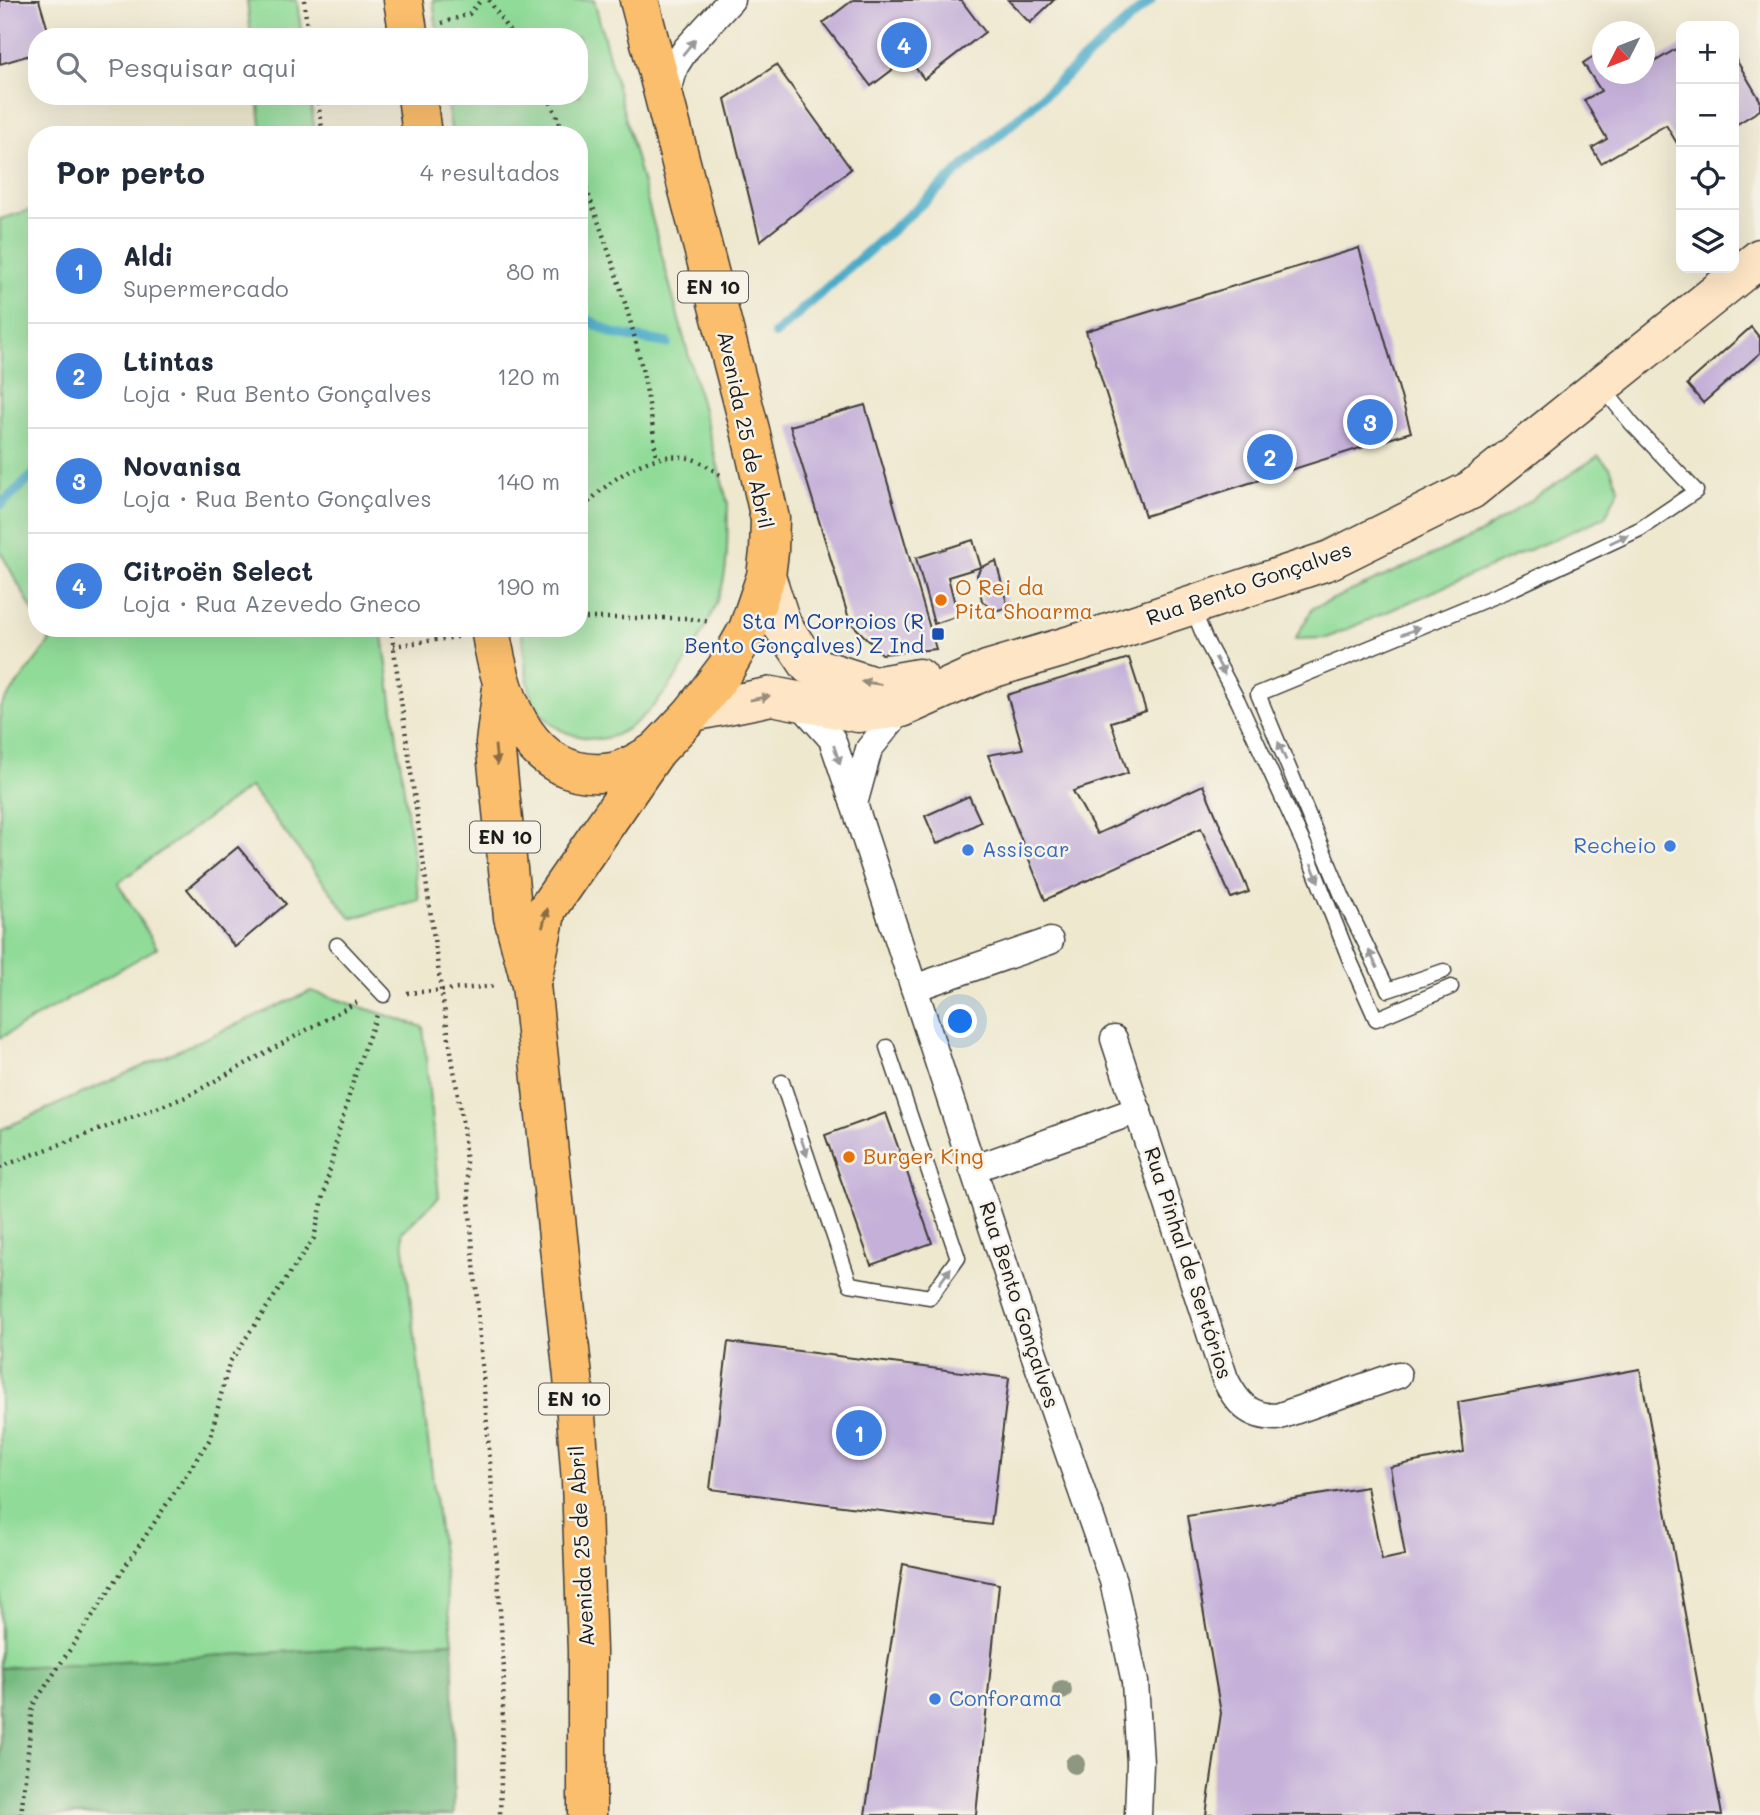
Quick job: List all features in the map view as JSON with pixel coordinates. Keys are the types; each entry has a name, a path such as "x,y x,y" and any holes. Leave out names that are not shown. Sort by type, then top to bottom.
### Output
{"main road":[{"name":"Avenida 25 de Abril","path":"531,985 547,909 656,751 693,712 726,668 748,629 765,576 769,552 770,519 750,430 639,0"},
{"path":"418,105 421,126"},
{"name":"Avenida 25 de Abril","path":"492,637 502,687 527,739 553,762 581,773 613,772 656,751"},
{"name":"Avenida 25 de Abril","path":"502,687 495,743 513,916 531,985 560,1248 581,1482 587,1651 587,1815"}],"street":[{"path":"665,104 676,66 685,49 731,0"},
{"name":"Rua Bento Gonçalves","path":"987,670 1330,560 1471,490 1760,258"},
{"path":"765,576 782,625 809,665 874,687 951,673 987,670"},
{"path":"693,712 772,696 858,713 902,708 987,670"},
{"name":"Rua Bento Gonçalves","path":"798,701 832,739 1030,1342 1113,1581 1135,1682 1140,1763 1138,1815"},
{"path":"854,804 869,749 902,708"},
{"path":"914,988 1050,941"},
{"name":"Rua Pinhal de Sertórios","path":"1114,1039 1225,1379 1233,1395 1247,1412 1263,1417 1277,1417 1398,1376"},
{"path":"973,1169 1138,1110"}],"lane":[{"path":"1444,971 1388,989 1343,898 1258,694 1527,582 1640,529 1696,491 1632,424 1601,386"},
{"path":"1191,604 1199,628 1238,701 1305,847 1376,1019 1451,987"},
{"path":"337,945 384,995"},
{"path":"782,1082 850,1284 930,1297 958,1258 887,1047"}],"path":[{"path":"304,0 307,28"},
{"path":"363,28 406,21 445,23 469,14 481,0"},
{"path":"489,0 507,28"},
{"path":"318,105 322,126"},
{"path":"552,105 561,126"},
{"path":"588,193 615,266 641,359 654,428 656,457"},
{"path":"588,504 622,474 656,457 690,458 721,475 770,519"},
{"path":"588,618 687,618 748,629"},
{"path":"392,637 441,989 463,1126 504,1670 500,1815"},
{"path":"0,1167 186,1097 363,999 441,989 531,985"},
{"path":"21,1815 33,1705 210,1438 229,1363 314,1238 354,1078 384,995"}],"green space":[{"path":"247,0 297,0 301,28 250,28"},
{"path":"433,0 594,0 728,504 724,580 714,609 690,655 658,701 639,720 620,733 600,739 567,733 549,721 539,710 528,681 522,637 588,637 588,126 451,126 447,105 588,105 588,28 437,28"},
{"path":"259,105 311,105 314,126 261,126"},
{"path":"28,211 28,602 0,551 0,219"},
{"path":"1598,456 1610,467 1619,489 1605,517 1327,638 1295,639 1313,608 1481,533"},
{"path":"48,637 383,637 419,900 351,918 250,787 118,883 157,948 0,1038 0,707 50,641"},
{"path":"311,991 423,1027 439,1197 402,1232 453,1642 0,1668 0,1130"},
{"path":"453,1642 454,1815 0,1815 0,1668"}],"building":[{"path":"0,0 39,0 47,28 28,28 28,56 0,64"},
{"path":"853,0 961,0 985,32 924,79 908,58 871,86 823,23"},
{"path":"1008,0 1054,0 1030,23"},
{"path":"1676,49 1676,142 1666,125 1601,163 1592,148 1607,139 1584,100 1601,91 1596,84 1655,84 1655,61"},
{"path":"1592,57 1592,77 1583,63"},
{"path":"1739,64 1760,100 1760,110 1739,123"},
{"path":"776,65 851,169 760,241 725,99"},
{"path":"1359,248 1411,432 1145,516 1086,331"},
{"path":"1751,327 1760,338 1760,353 1703,403 1687,384"},
{"path":"865,405 936,649 882,654 850,622 790,426"},
{"path":"973,540 981,567 948,577 958,616 934,624 916,558"},
{"path":"996,561 1008,607 995,611 982,601 977,575 981,567"},
{"path":"1129,658 1146,711 1111,722 1128,773 1073,791 1097,834 1203,785 1249,892 1231,898 1201,828 1045,900 988,755 1023,749 1007,695"},
{"path":"969,796 981,822 937,844 925,816"},
{"path":"238,847 286,904 235,947 187,889"},
{"path":"886,1113 932,1243 871,1265 825,1135"},
{"path":"728,1342 1009,1378 991,1525 710,1489"},
{"path":"1640,1369 1722,1815 1206,1815 1221,1713 1187,1516 1367,1487 1382,1560 1405,1555 1390,1467 1464,1452 1458,1402"},
{"name":"Conforama","path":"903,1564 999,1584 976,1815 865,1815"}],"waterway":[{"path":"775,334 1151,0"},
{"path":"588,320 614,334 667,343"},
{"path":"0,505 28,480"}],"place":[{"name":"Citroën Select","path":"904,45"},
{"name":"Novanisa","path":"1370,422"},
{"name":"Ltintas","path":"1270,457"},
{"name":"O Rei da Pita Shoarma","path":"941,600"},
{"name":"Sta M Corroios (R Bento Gonçalves) Z Ind","path":"938,634"},
{"name":"Recheio","path":"1670,846"},
{"name":"Assiscar","path":"968,850"},
{"name":"Burger King","path":"849,1157"},
{"name":"Aldi","path":"859,1433"},
{"name":"Conforama","path":"935,1699"}]}
